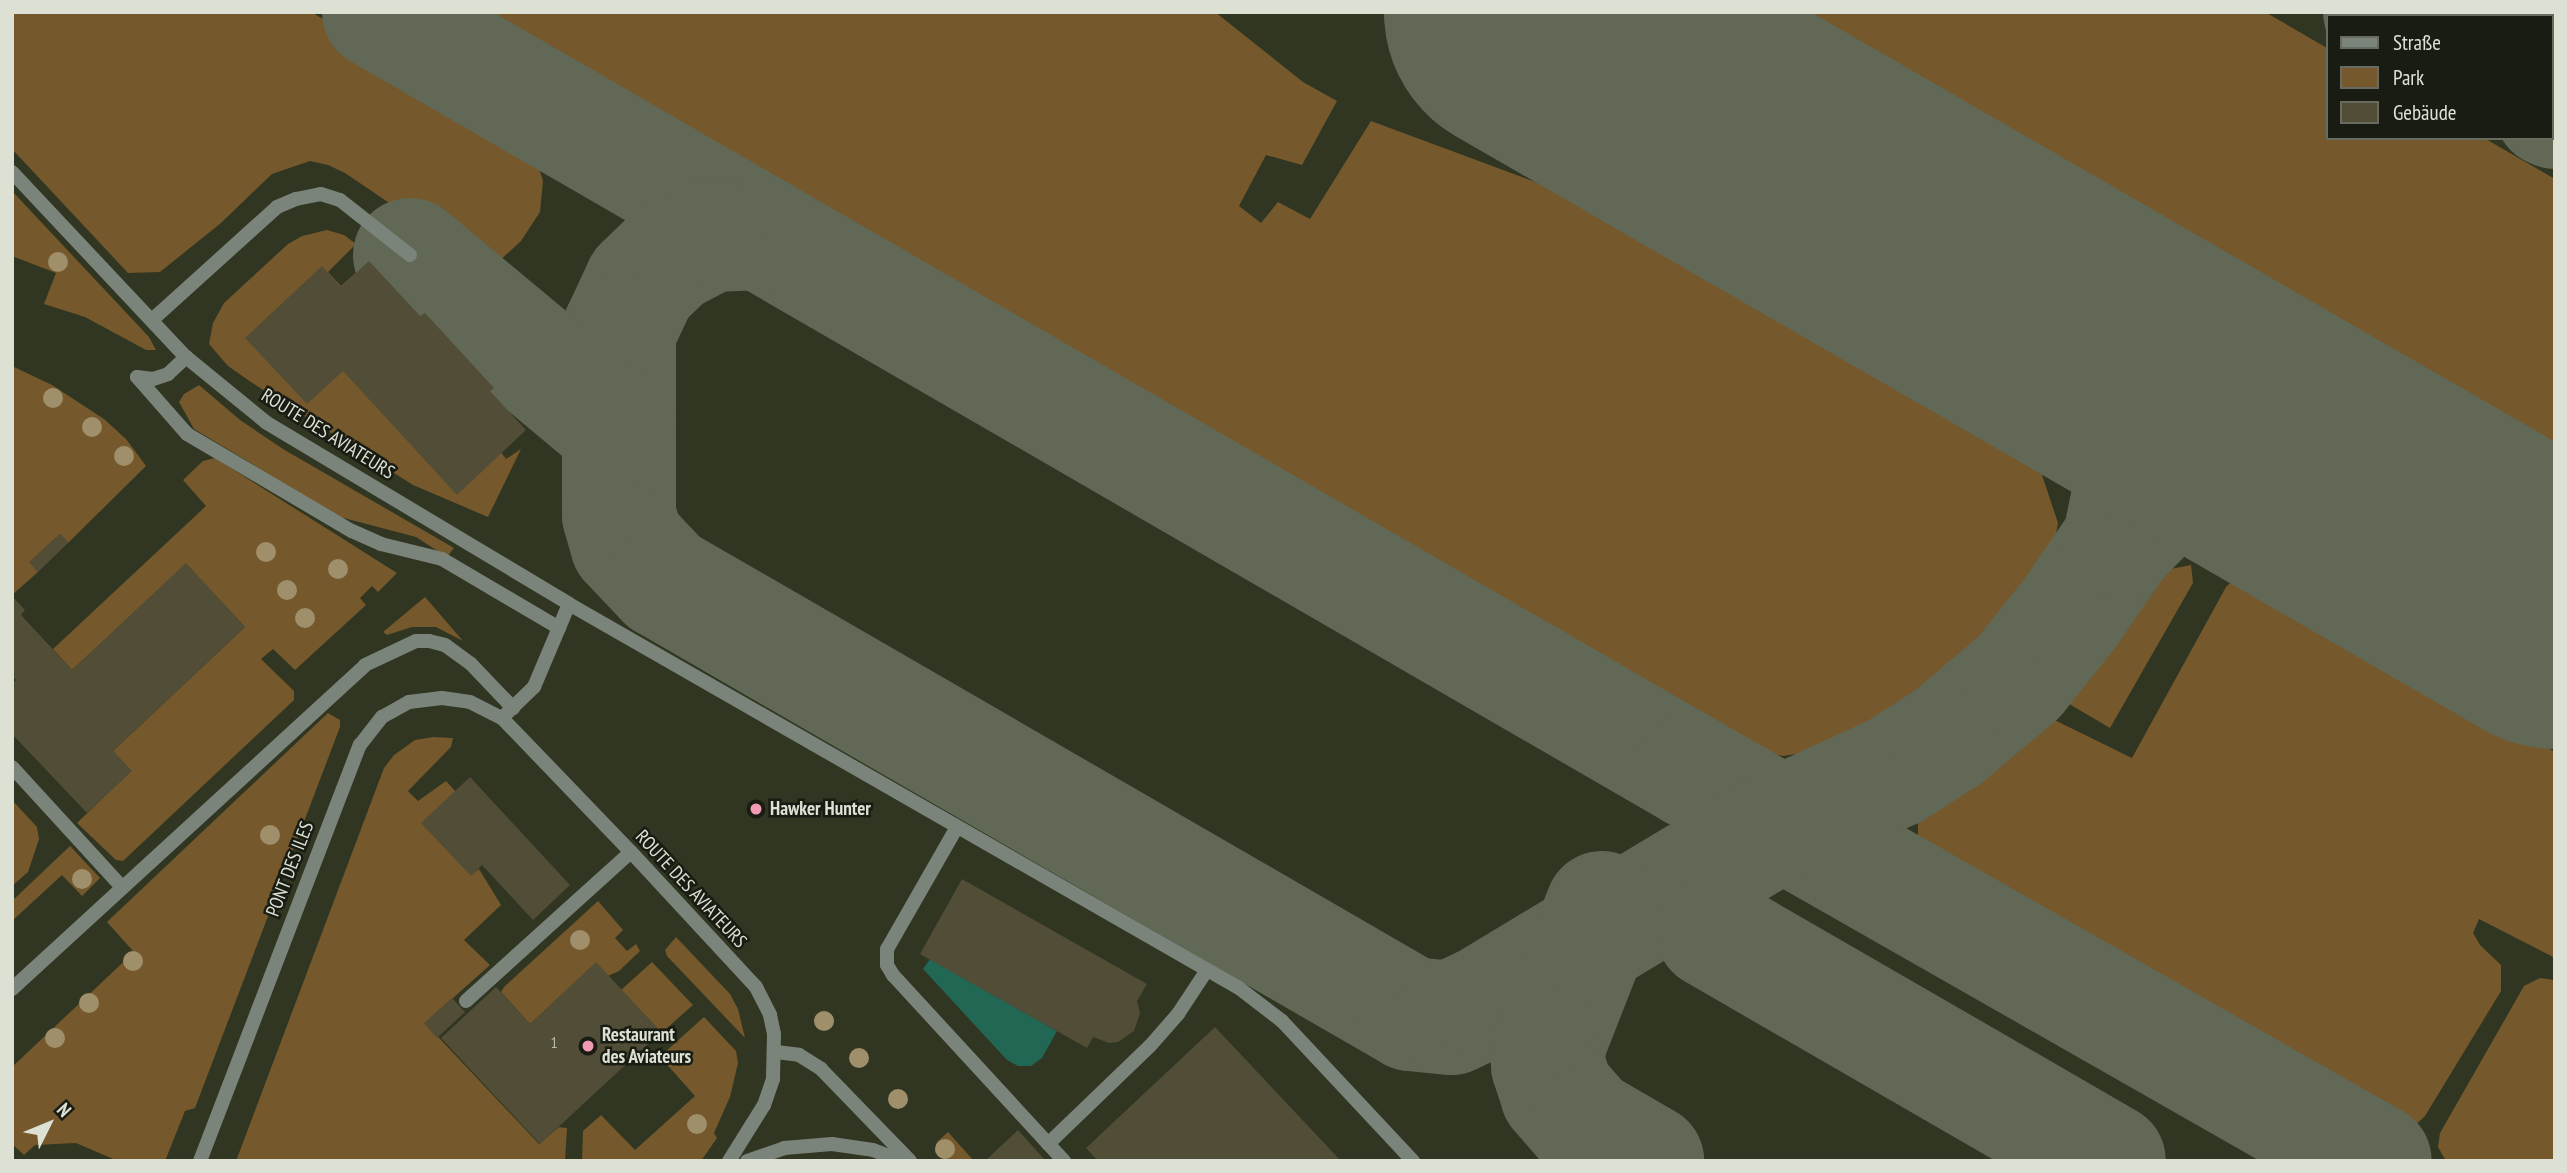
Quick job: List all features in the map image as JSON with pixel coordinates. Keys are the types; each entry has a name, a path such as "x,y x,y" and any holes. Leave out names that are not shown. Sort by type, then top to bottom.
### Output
{"street":[{"name":"ROUTE DES AVIATEURS","path":"12,172 186,357 267,423 569,604 1207,970 1282,1021 1413,1161"},
{"path":"152,320 277,207 296,199 321,194 340,200 410,255"},
{"path":"186,357 168,374 153,379 137,377 187,435 352,531 381,544 442,559 559,628"},
{"path":"502,719 534,687 569,604"},
{"path":"12,989 365,665 406,646 429,641 445,645 471,664 513,708"},
{"name":"PONT DES ILES","path":"201,1159 360,745 382,717 410,702 442,698 470,702 502,719"},
{"name":"ROUTE DES AVIATEURS","path":"502,719 631,852 756,988 769,1016 776,1052 773,1079 764,1105 729,1161"},
{"path":"12,767 122,887"},
{"path":"957,827 887,949 887,965 893,975 1064,1161"},
{"path":"466,1001 631,852"},
{"path":"1048,1144 1150,1046 1178,1014 1207,970"},
{"path":"776,1052 799,1055 821,1069 910,1161"},
{"path":"747,1161 784,1148 809,1144 856,1146 902,1161"}],"green space":[{"path":"12,12 311,12 514,130 535,155 543,181 540,212 521,241 497,263 484,267 345,173 310,161 272,174 221,223 160,272 128,273 12,149"},
{"path":"443,12 1215,12 1303,82 1337,101 1302,165 1266,155 1239,206 1261,223 1278,202 1310,219 1371,121 1614,211 2035,454 2058,523 2046,589 2010,638 1964,682 1908,719 1842,747 1783,756 1716,743 1652,709"},
{"path":"1785,12 2265,12 2326,47 2326,140 2487,140 2555,179 2555,455"},
{"path":"12,191 149,337 156,350 146,350 85,317 44,304 56,273 12,256"},
{"path":"327,230 344,235 356,244 328,272 341,286 369,261 420,315 425,313 494,388 490,392 498,448 506,459 521,449 488,517 413,485 251,382 228,366 209,344 213,323 224,303 288,244 302,236"},
{"path":"12,366 52,385 104,419 126,439 146,466 68,543 60,534 30,562 38,572 12,595"},
{"path":"199,385 240,420 283,449 454,548 447,557 416,537 340,517 194,429 179,402 184,394"},
{"path":"215,458 397,573 378,592 372,586 360,598 366,605 295,670 273,649 261,659 294,691 294,700 123,861 116,860 77,823 131,771 113,751 245,627 186,564 72,670 53,649 206,506 183,480 203,461"},
{"path":"2191,565 2193,583 2110,728 2049,692 2138,595 2171,569"},
{"path":"2242,572 2555,752 2555,958 2479,919 2473,933 2480,945 2501,965 2501,991 2425,1116 2408,1132 2381,1134 1936,873 1918,851 1918,813 1929,790 2032,709 2132,758 2226,587"},
{"path":"425,597 463,641 436,627 412,627 387,635 383,632"},
{"path":"328,713 340,720 340,727 195,1108 185,1111 165,1161 118,1161 76,1143 35,1145 24,1155 12,1144 12,1067 134,952 107,922"},
{"path":"453,738 451,747 408,791 418,801 446,781 455,791 471,875 479,869 501,905 464,940 490,965 425,1023 539,1144 559,1127 567,1128 565,1161 236,1161 384,768 394,755 415,740"},
{"path":"12,800 37,827 39,839 28,872 12,886"},
{"path":"70,846 100,878 82,896 62,875 12,921 12,901"},
{"path":"598,901 623,930 615,938 627,951 636,944 640,951 619,971 608,976 596,963 530,1024 501,992"},
{"path":"676,937 730,994 738,1009 745,1038 667,956 665,950"},
{"path":"652,962 693,1005 667,1028 659,1030 621,990"},
{"path":"2540,978 2555,980 2555,1161 2446,1161 2438,1147 2440,1133 2524,986"},
{"path":"704,1017 736,1051 738,1063 730,1097 714,1133 717,1138 701,1161 582,1161 583,1131 601,1115 635,1150 695,1096 663,1060 665,1052"},
{"path":"948,1132 974,1161 944,1161 935,1151 937,1142"}],"water":[{"path":"930,959 1057,1031 1042,1058 1031,1066 1018,1066 1007,1060 923,969"}],"building":[{"path":"369,261 420,316 425,313 494,388 490,391 526,430 457,495 343,371 307,404 245,338 322,266 341,287"},
{"path":"60,534 68,543 38,572 29,562"},
{"path":"186,563 245,627 113,751 132,771 87,813 12,734 12,684 16,680 12,676 12,596 25,610 21,615 72,670"},
{"path":"470,777 570,885 533,920 482,865 471,876 421,823"},
{"path":"962,879 1147,984 1137,1001 1140,1013 1134,1031 1118,1042 1109,1043 1093,1037 1087,1048 920,954"},
{"path":"596,962 661,1032 540,1144 441,1038 496,987 530,1024"},
{"path":"452,998 465,1012 437,1038 424,1023"},
{"path":"1215,1027 1341,1161 1098,1161 1086,1148"},
{"path":"1018,1130 1046,1161 985,1161"}],"taxiway":[{"path":"379,12 1691,771 2375,1161"},
{"path":"2380,12 2384,14"},
{"path":"761,233 711,235 669,257 641,284 619,331 619,515 627,543 664,582 1411,1014 1451,1018 1485,1002 1784,822 1895,771 1948,737 2019,677 2070,613 2119,542 2157,503 2177,487 2198,476 2265,462 2296,465 2325,473"},
{"path":"410,255 619,429"},
{"path":"2077,330 2102,363 2116,395 2129,444 2128,499 2119,542"},
{"path":"1602,908 1549,1043 1548,1065 1557,1093 1585,1125 1647,1161"},
{"path":"1713,932 2109,1161"}],"runway":[{"path":"1526,12 2555,606"}],"place":[{"name":"Hawker Hunter","path":"756,809"},
{"name":"Restaurant des Aviateurs","path":"588,1046"}]}
